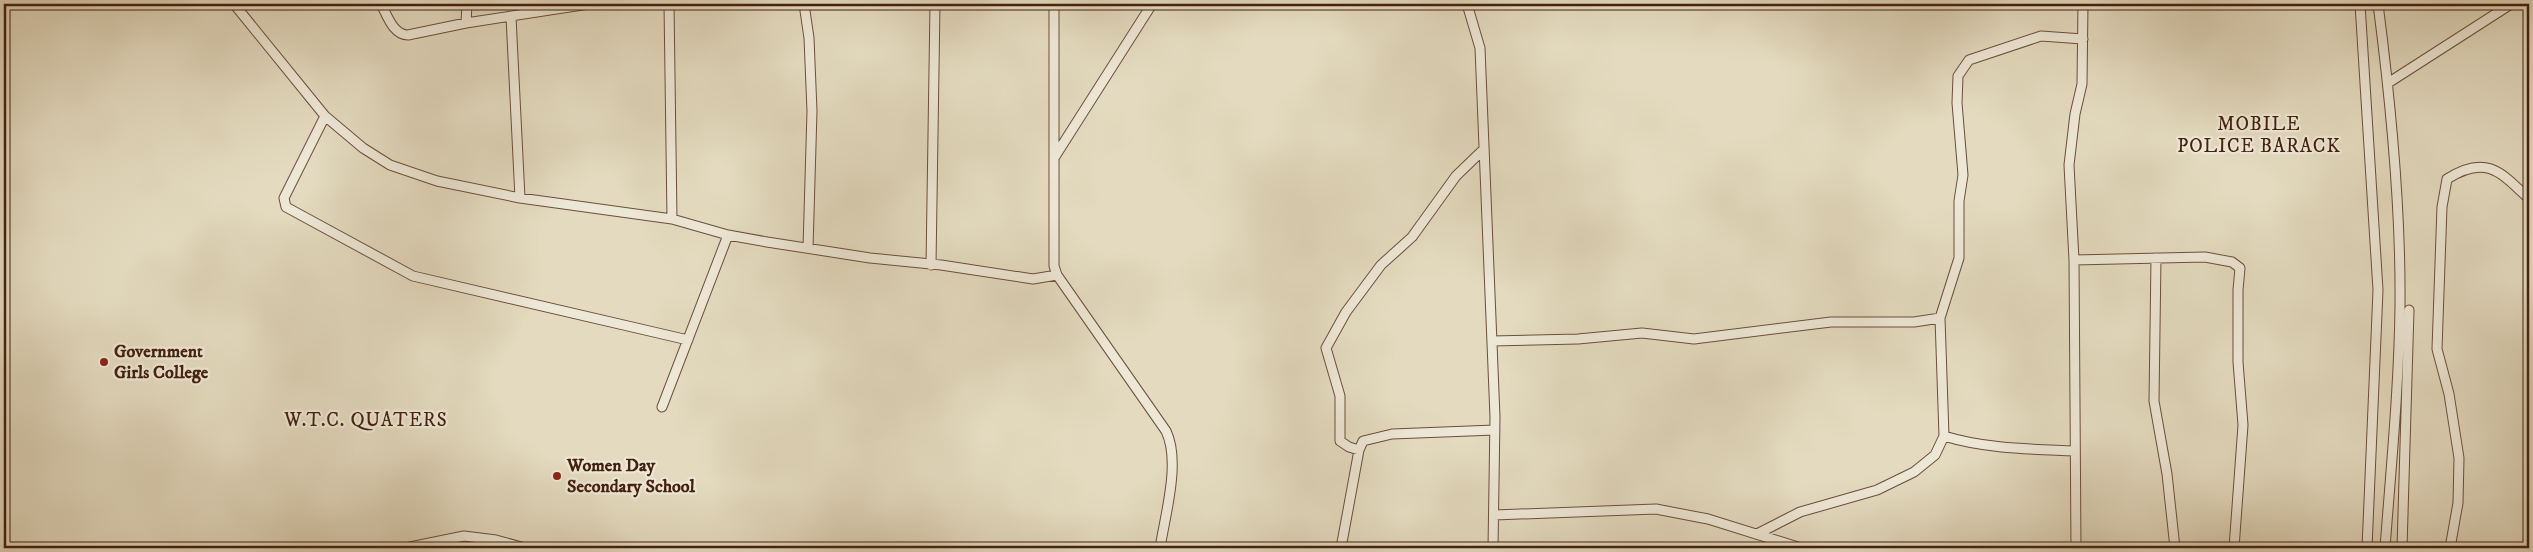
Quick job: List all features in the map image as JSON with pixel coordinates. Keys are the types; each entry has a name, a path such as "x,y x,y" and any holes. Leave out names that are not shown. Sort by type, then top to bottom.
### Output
{"street":[{"path":"234,4 325,116 363,148 390,165 437,181 520,198 672,220 728,235 870,258 930,264 1033,279 1057,275"},
{"path":"380,4 396,30 402,35 511,17 534,9 589,4"},
{"path":"466,23 467,4"},
{"path":"669,4 672,220"},
{"path":"804,4 809,38 812,111 808,248"},
{"path":"930,264 936,4"},
{"path":"1054,4 1054,266 1057,275 1166,432 1172,444 1172,460 1160,548"},
{"path":"1054,158 1152,4"},
{"path":"1467,4 1480,48 1495,430 1493,548"},
{"path":"2076,548 2074,260 2070,164 2075,114 2082,84 2083,4"},
{"path":"2360,4 2378,290 2367,548"},
{"path":"2378,4 2388,83 2398,216 2400,306 2385,548"},
{"path":"2388,83 2511,4"},
{"path":"511,17 520,198"},
{"path":"1757,534 1800,512 1877,490 1914,472 1936,455 1944,436 1940,318 1959,258 1959,201 1963,175 1958,76 1969,60 2041,36 2083,39"},
{"path":"325,116 284,198 286,207 413,276 688,340"},
{"path":"1359,450 1349,447 1340,441 1340,396 1326,348 1342,318 1381,265 1412,237 1456,176 1484,149"},
{"path":"2450,548 2458,503 2459,458 2449,394 2437,349 2442,207 2447,179 2463,169 2478,167 2500,172 2529,199"},
{"path":"662,408 728,235"},
{"path":"2074,260 2206,257 2232,262 2240,268 2238,290 2238,362 2243,425 2234,548"},
{"path":"2156,258 2154,401 2167,474 2174,548"},
{"path":"2402,548 2409,310"},
{"path":"1492,341 1578,339 1642,333 1694,339 1831,322 1914,322 1940,318"},
{"path":"1341,548 1359,450 1363,441 1382,435 1495,430"},
{"path":"1944,436 1963,442 2003,447 2074,451"},
{"path":"1494,515 1656,509 1708,519 1801,548"},
{"path":"405,548 464,536 496,540 525,548"}],"place":[{"name":"Government Girls College","path":"104,362"},
{"name":"Women Day Secondary School","path":"557,476"}],"district":[{"name":"MOBILE POLICE BARACK","path":"2259,135"},
{"name":"W.T.C. QUATERS","path":"366,420"}]}
